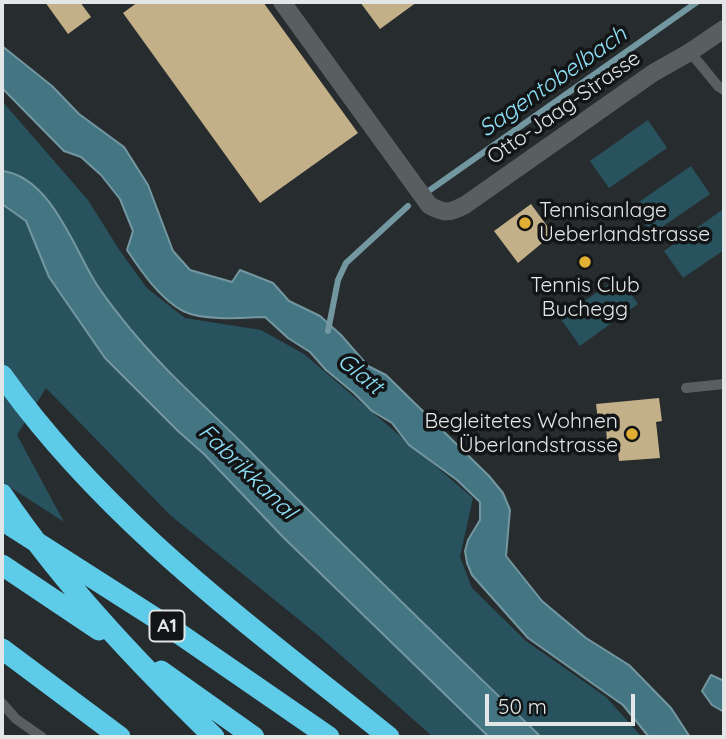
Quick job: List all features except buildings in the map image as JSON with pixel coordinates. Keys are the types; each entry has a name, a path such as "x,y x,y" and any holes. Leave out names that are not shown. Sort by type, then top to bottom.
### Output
{"highway":[{"path":"2,375 75,464 150,541 389,737"},
{"path":"2,494 46,555 116,638 214,737"},
{"name":"A1","path":"2,520 171,628 329,737"},
{"path":"2,565 254,737"},
{"path":"2,649 120,737"}],"street":[{"name":"Otto-Jaag-Strasse","path":"282,2 429,205 440,212 450,213 653,73 724,29"}],"lane":[{"path":"690,52 724,90"},
{"path":"685,388 724,384"},
{"path":"2,703 16,719 42,737"}],"shaded area":[{"path":"2,101 88,200 147,288 185,318 261,330 304,354 473,498 460,557 472,588 526,641 606,697 642,737 433,737 319,636 170,515 46,388 17,435 64,522 2,482"},
{"path":"648,120 667,148 609,188 590,161"},
{"path":"691,166 710,194 652,234 633,206"},
{"path":"722,210 724,250 683,278 664,251"},
{"path":"619,277 638,304 580,346 560,318"}],"water":[{"name":"Glatt","path":"2,46 52,86 79,114 124,147 148,185 173,251 190,270 232,282 240,270 273,283 289,301 320,316 368,366 386,375 489,476 503,493 510,510 506,556 542,601 586,638 629,665 671,708 690,737 649,737 623,705 528,638 472,575 467,563 465,551 480,520 480,502 457,480 409,445 392,423 372,411 310,352 288,338 265,317 223,318 191,314 175,306 159,292 127,250 133,231 120,199 101,175 81,157 64,151 2,88"},
{"name":"Fabrikkanal","path":"2,171 19,176 46,198 58,214 102,293 158,360 541,737 489,737 283,537 204,454 105,358 49,277 26,221 2,204"},
{"path":"711,675 724,681 724,712 712,705 702,691"}],"waterway":[{"name":"Sagentobelbach","path":"430,190 697,2"},
{"name":"Sagentobelbach","path":"328,331 338,280 346,263 408,206"}],"place":[{"name":"Tennisanlage Ueberlandstrasse","path":"525,223"},
{"name":"Tennis Club Buchegg","path":"585,262"},
{"name":"Begleitetes Wohnen Überlandstrasse","path":"632,434"}]}
